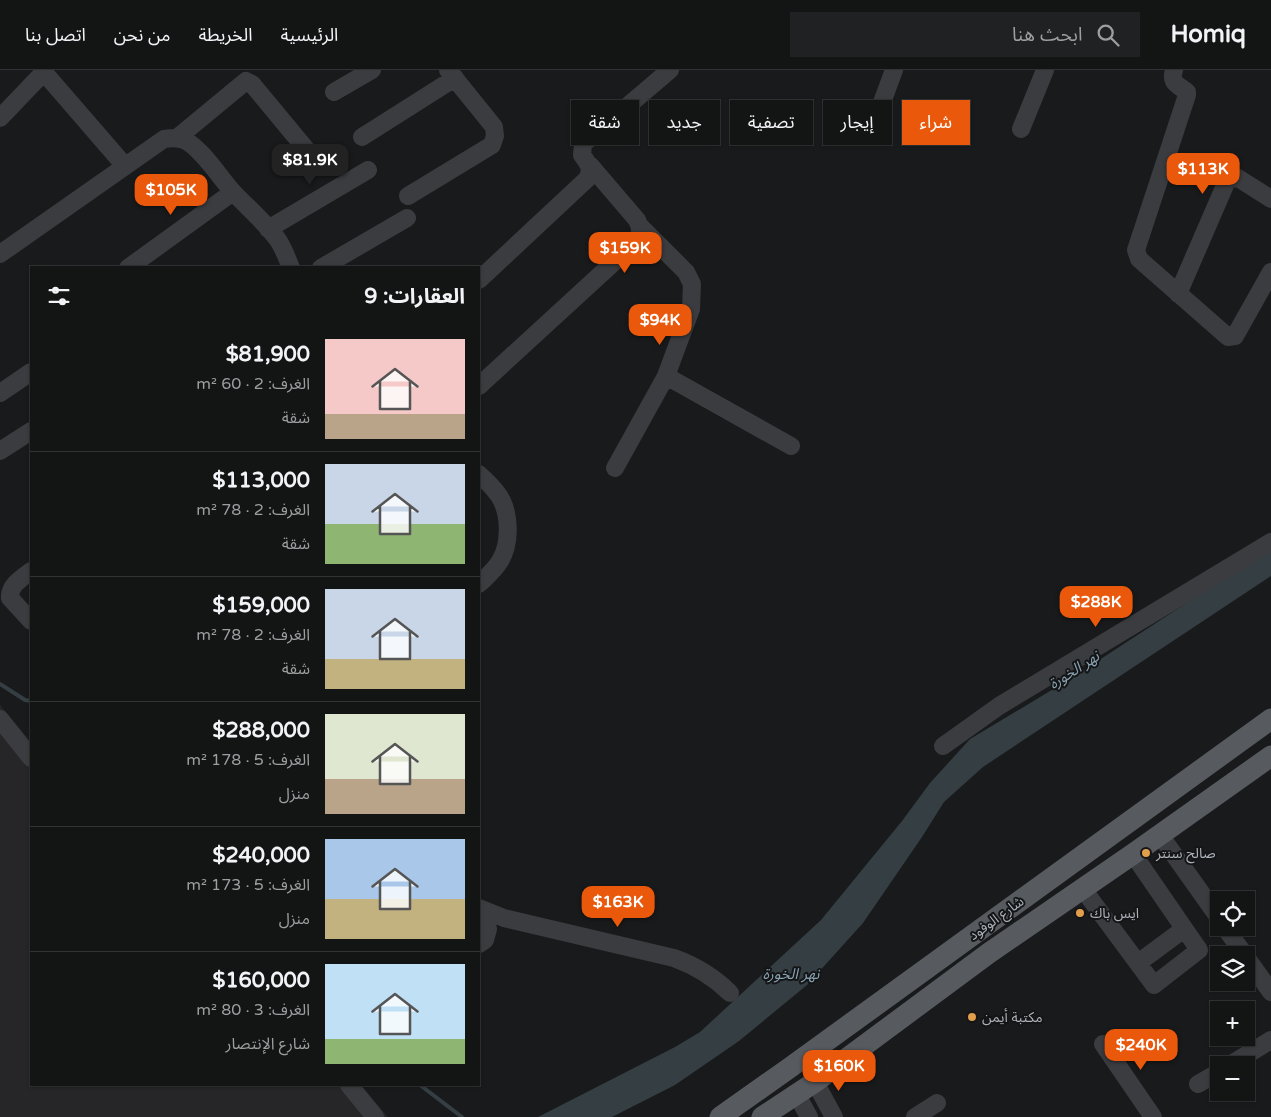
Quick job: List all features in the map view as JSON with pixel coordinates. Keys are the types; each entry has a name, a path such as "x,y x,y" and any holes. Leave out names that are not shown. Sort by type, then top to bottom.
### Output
{"main road":[{"name":"شارع الوفود","path":"720,1117 1271,719"},
{"name":"شارع الوفود","path":"762,1117 814,1082 989,953 1271,756"}],"street":[{"path":"334,92 372,70"},
{"path":"615,468 666,376 691,310 692,284 686,272 641,227 590,166 582,155 583,144 670,70"},
{"path":"883,100 894,70"},
{"path":"1021,129 1045,70"},
{"path":"1174,70 1172,81 1186,92 1187,95 1136,250 1139,259 1224,335 1232,337 1235,336 1271,272"},
{"path":"0,118 43,71 125,166"},
{"path":"362,137 451,74 494,128 495,136 492,145 408,196"},
{"path":"177,138 246,81 252,84 310,154"},
{"path":"0,254 164,139 177,138 188,141 206,159 233,192 254,212 281,246 287,266"},
{"path":"480,279 587,179 590,174 590,166"},
{"path":"268,229 368,170"},
{"path":"1178,294 1226,183 1230,179 1238,178 1271,199"},
{"path":"131,266 233,192"},
{"path":"324,266 407,218"},
{"path":"480,385 637,241 641,234 641,227"},
{"path":"0,393 30,373"},
{"path":"666,376 791,446"},
{"path":"0,451 30,432"},
{"path":"480,475 495,490 502,501 507,521 506,552 499,564 480,583"},
{"path":"943,746 1000,706 1271,542"},
{"path":"30,572 16,583 10,593 10,598 30,620"},
{"path":"0,719 30,757"},
{"path":"1160,835 1210,905"},
{"path":"1083,889 1154,985 1199,950 1133,854"},
{"path":"480,908 504,918 674,958 699,968 730,993"},
{"path":"480,918 488,930 485,940 480,943"},
{"path":"1138,963 1184,929"},
{"path":"1255,969 1271,992"},
{"path":"1245,1056 1271,1040"},
{"path":"1103,1044 1153,1117"},
{"path":"1198,1084 1210,1077"},
{"path":"814,1082 834,1117"},
{"path":"351,1086 375,1117"},
{"path":"796,1093 809,1117"},
{"path":"915,1117 937,1103"}],"shaded area":[{"path":"0,705 30,741 30,1086 362,1086 388,1117 0,1117"}],"water":[{"name":"نهر الخورة","path":"1271,548 1271,576 983,767 944,802 863,923 807,985 739,1041 675,1085 612,1117 538,1117 675,1047 700,1032 821,920 902,821 930,783 970,739 1070,679"}],"waterway":[{"path":"0,684 25,700 30,701"},
{"path":"421,1086 462,1117"}],"place":[{"name":"صالح سنتر","path":"1146,853"},
{"name":"ايس باك","path":"1080,913"},
{"name":"مكتبة أيمن","path":"972,1017"}]}
